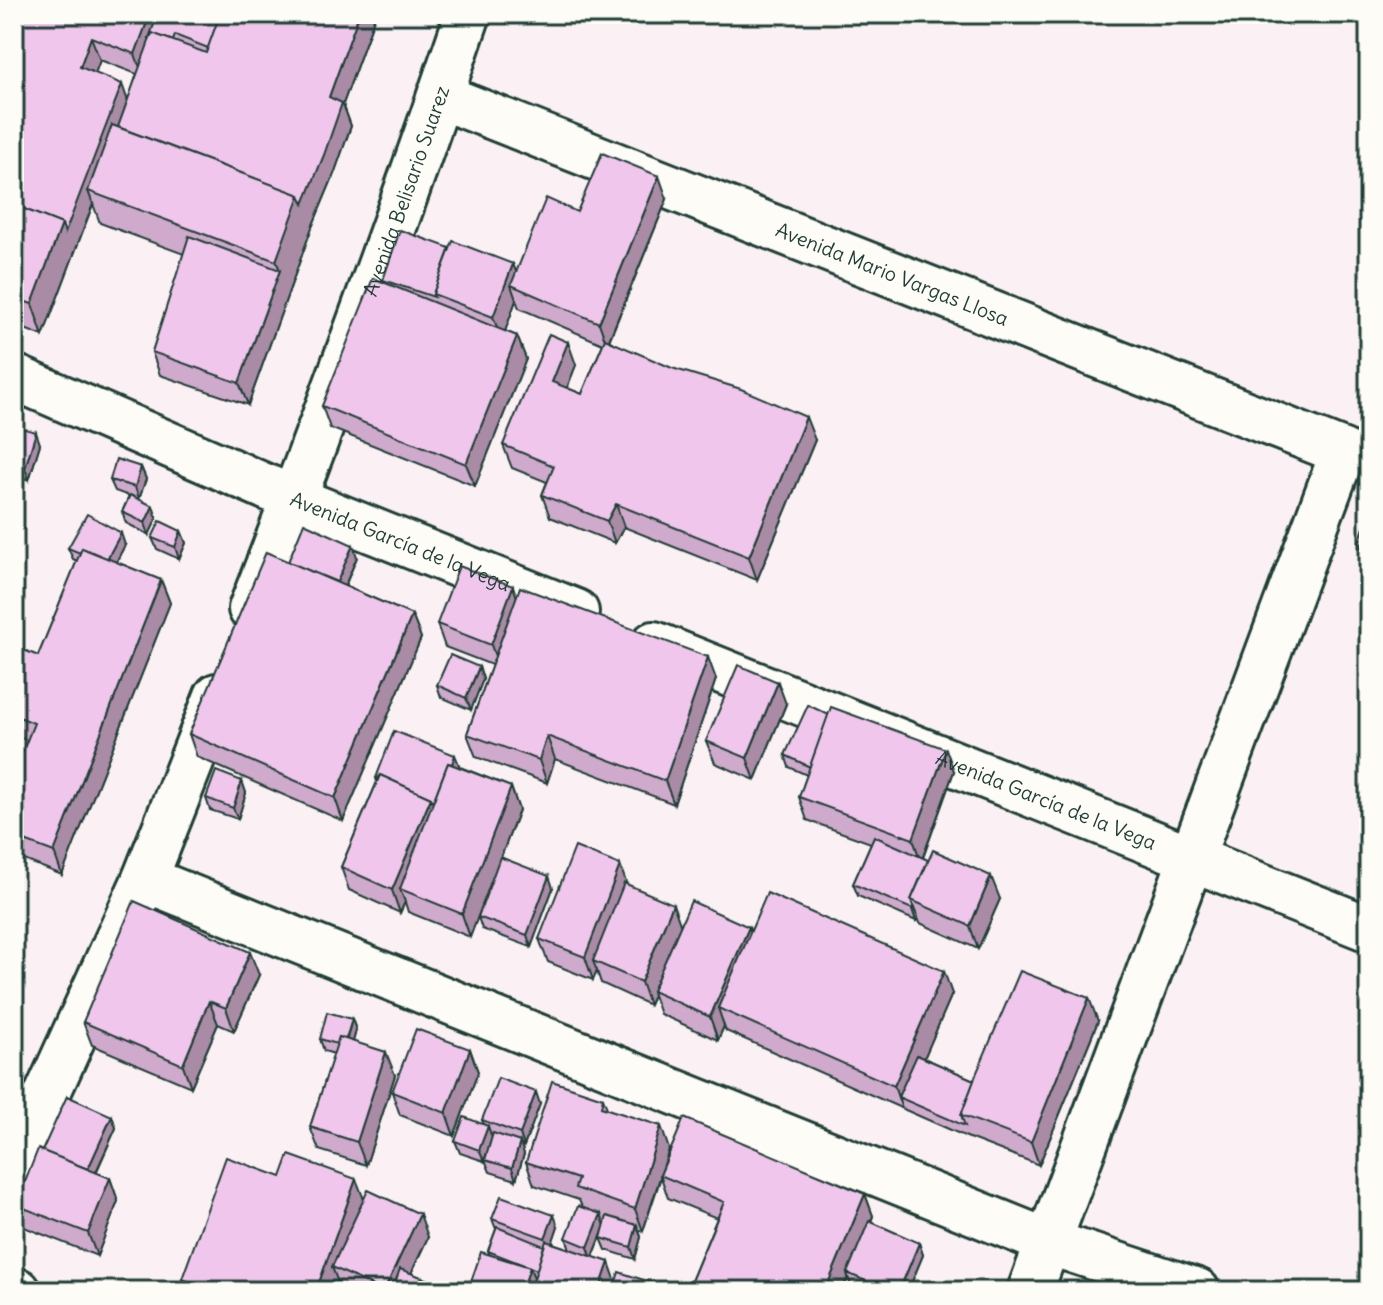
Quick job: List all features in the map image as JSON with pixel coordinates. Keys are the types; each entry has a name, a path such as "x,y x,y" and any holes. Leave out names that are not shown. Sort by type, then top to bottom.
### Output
{"street":[{"name":"Avenida Belisario Suarez","path":"14,1167 145,879 294,499 468,14"},
{"name":"Avenida Mario Vargas Llosa","path":"440,96 1343,452 1191,859"},
{"name":"Avenida García de la Vega","path":"14,377 294,499 1369,929"},
{"path":"1030,1291 1191,859"},
{"path":"145,879 1048,1242 1197,1291"}],"building":[{"path":"14,14 150,14 135,54 91,37 80,67 122,84 65,233 62,224 14,205"},
{"path":"158,14 220,14 208,48 175,35 173,41 152,33 150,39"},
{"path":"220,14 359,14 329,97 342,103 304,204 300,195 118,127 152,33 206,53"},
{"path":"112,125 300,195 276,261 88,191"},
{"path":"602,153 659,176 599,323 511,285 546,198 577,212"},
{"path":"14,205 62,224 32,304 14,298"},
{"path":"400,230 450,248 434,297 383,280"},
{"path":"189,236 280,270 239,383 152,352"},
{"path":"453,241 513,264 493,317 433,294"},
{"path":"373,278 517,336 466,464 322,406"},
{"path":"549,334 568,342 552,382 582,394 605,339 672,368 741,389 806,417 749,557 616,504 607,521 542,495 554,466 503,445"},
{"path":"14,426 36,432 25,468 14,465"},
{"path":"116,459 141,467 135,487 110,480"},
{"path":"130,495 153,506 145,523 122,512"},
{"path":"1369,513 1369,546 1359,543"},
{"path":"87,514 121,533 107,559 82,548 80,553 68,548"},
{"path":"160,521 181,531 175,547 152,538"},
{"path":"304,523 353,545 337,582 288,562"},
{"path":"82,548 161,580 54,852 14,837 14,773 34,723 14,715 14,646 38,656"},
{"path":"266,552 412,615 335,798 189,734"},
{"path":"459,566 513,586 491,645 437,624"},
{"path":"520,587 708,657 665,781 547,736 539,760 467,734"},
{"path":"450,655 479,667 466,698 437,685"},
{"path":"738,665 778,682 747,758 706,741"},
{"path":"808,705 829,715 810,767 785,755"},
{"path":"831,707 946,749 913,839 799,797"},
{"path":"394,731 455,755 452,764 448,763 433,802 431,798 380,775 376,778"},
{"path":"448,763 511,787 462,914 400,889"},
{"path":"216,771 242,781 233,808 206,798"},
{"path":"380,775 431,798 392,890 341,867"},
{"path":"874,836 928,860 911,900 912,909 853,884"},
{"path":"575,847 620,865 585,957 539,939"},
{"path":"933,850 991,876 970,926 911,900"},
{"path":"500,857 549,876 527,935 478,917"},
{"path":"624,883 673,904 641,982 593,961"},
{"path":"767,893 944,971 894,1086 718,1008"},
{"path":"134,901 250,952 226,1008 209,1001 183,1065 83,1022"},
{"path":"691,901 749,927 710,1017 652,991"},
{"path":"1020,971 1089,998 1031,1142 961,1115"},
{"path":"327,1012 352,1019 346,1039 339,1037 337,1044 320,1039"},
{"path":"416,1029 470,1049 446,1113 392,1092"},
{"path":"339,1037 386,1052 357,1142 310,1127"},
{"path":"917,1055 974,1080 961,1115 965,1126 898,1097"},
{"path":"498,1078 536,1092 520,1134 482,1120"},
{"path":"552,1081 603,1098 601,1107 661,1126 635,1209 575,1188 578,1179 526,1162"},
{"path":"67,1096 112,1116 88,1169 42,1151"},
{"path":"464,1117 488,1126 479,1150 455,1141"},
{"path":"684,1118 865,1194 825,1291 701,1291 689,1286 724,1202 660,1175"},
{"path":"493,1133 520,1142 512,1168 485,1160"},
{"path":"38,1149 110,1178 88,1233 16,1205"},
{"path":"289,1155 356,1179 316,1291 215,1291 182,1279 226,1157 281,1177"},
{"path":"368,1190 420,1214 384,1291 332,1267"},
{"path":"501,1196 554,1215 545,1238 492,1219"},
{"path":"578,1206 601,1214 588,1247 566,1238"},
{"path":"607,1216 637,1225 631,1247 601,1238"},
{"path":"869,1221 919,1243 899,1291 889,1291 847,1273"},
{"path":"497,1227 544,1246 537,1270 488,1251"},
{"path":"546,1241 609,1262 599,1291 530,1291"},
{"path":"481,1252 530,1267 522,1291 468,1291"},
{"path":"400,1269 448,1287 446,1291 392,1291"},
{"path":"619,1272 678,1291 613,1291"}]}
